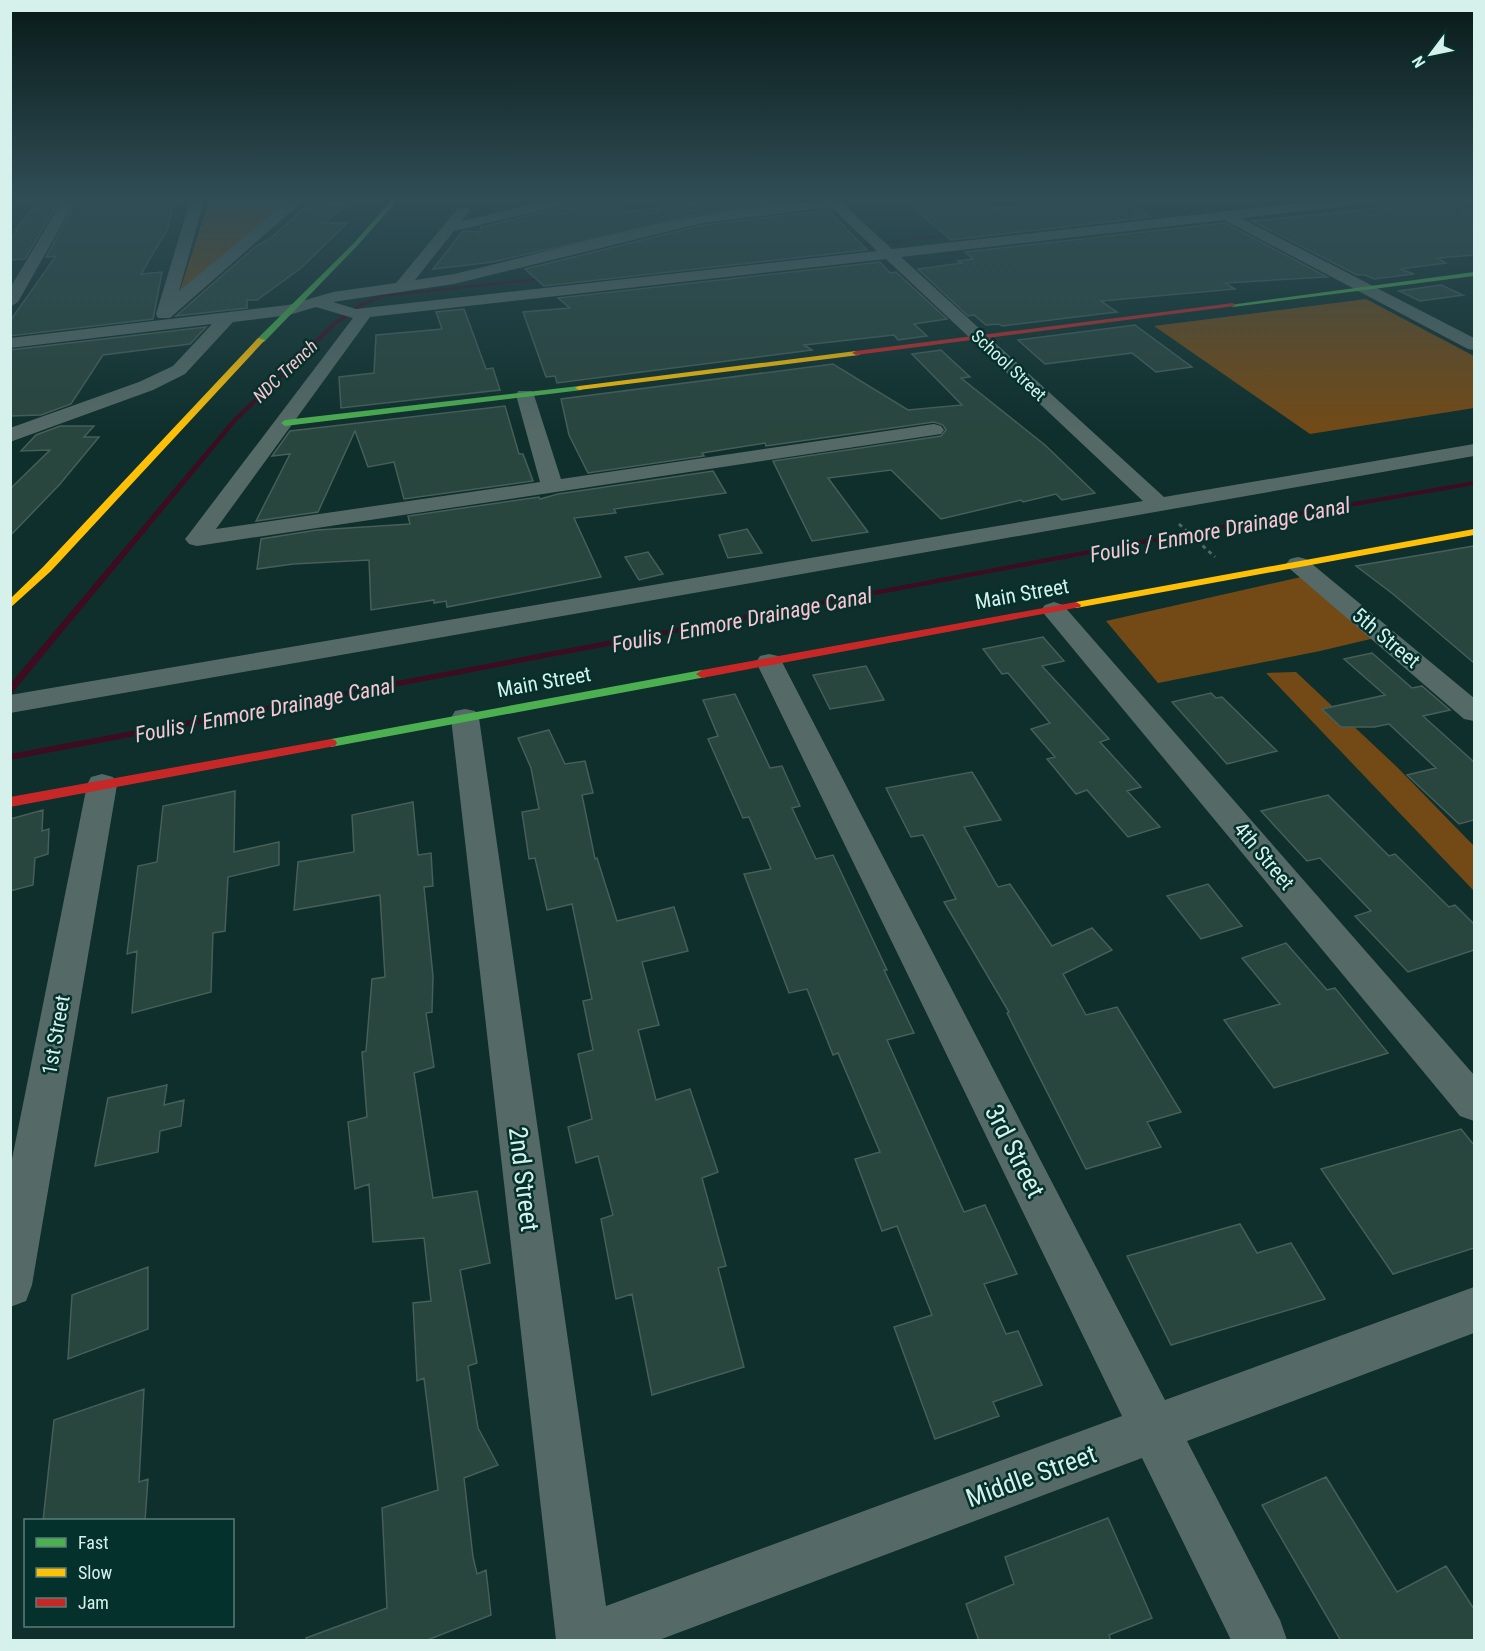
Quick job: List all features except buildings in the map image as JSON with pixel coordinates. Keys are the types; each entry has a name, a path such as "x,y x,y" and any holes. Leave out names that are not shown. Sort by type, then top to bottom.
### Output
{"street":[{"path":"10,302 24,278"},
{"path":"162,318 174,278"},
{"path":"162,318 208,278"},
{"path":"10,605 55,561 289,310 322,278"},
{"path":"401,287 408,278"},
{"path":"10,343 162,318 228,317 289,310 316,301 458,278"},
{"path":"316,301 335,309 361,314 641,278"},
{"name":"School Street","path":"916,278 1166,511"},
{"path":"1344,278 1474,345"},
{"path":"285,423 525,395 1442,278"},
{"path":"361,314 285,423 197,539 934,430"},
{"path":"10,436 146,386 179,370 228,317"},
{"path":"525,395 552,485"},
{"path":"10,704 1166,511 1474,450"},
{"name":"Main Street","path":"10,802 1474,532"},
{"name":"5th Street","path":"1298,564 1474,712"},
{"name":"4th Street","path":"1054,609 1474,1103"},
{"name":"3rd Street","path":"770,662 1260,1641"},
{"name":"2nd Street","path":"465,718 585,1641"},
{"name":"1st Street","path":"10,1285 102,785"},
{"name":"Middle Street","path":"585,1641 1474,1310"}],"path":[{"path":"1166,511 1209,552"}],"shaded area":[{"path":"184,278 197,278 179,293"},
{"path":"1366,299 1474,356 1474,408 1310,434 1154,326"},
{"path":"1301,577 1375,638 1158,683 1106,621"},
{"path":"1296,672 1397,767 1474,846 1474,891 1266,673"}],"waterway":[{"name":"NDC Trench","path":"10,690 234,421 334,324 363,304 382,296 548,278"},
{"name":"Foulis / Enmore Drainage Canal","path":"10,757 1211,529 1474,483"}],"traffic: fast":[{"path":"261,340 322,278"},
{"path":"1233,305 1443,278"},
{"path":"285,423 579,388"},
{"path":"331,743 702,674"}],"traffic: slow":[{"path":"10,605 47,569 261,340"},
{"path":"579,388 856,353"},
{"path":"1076,605 1474,532"}],"traffic: jam":[{"path":"856,353 1233,305"},
{"path":"702,674 1076,605"},
{"path":"10,802 331,743"}]}
